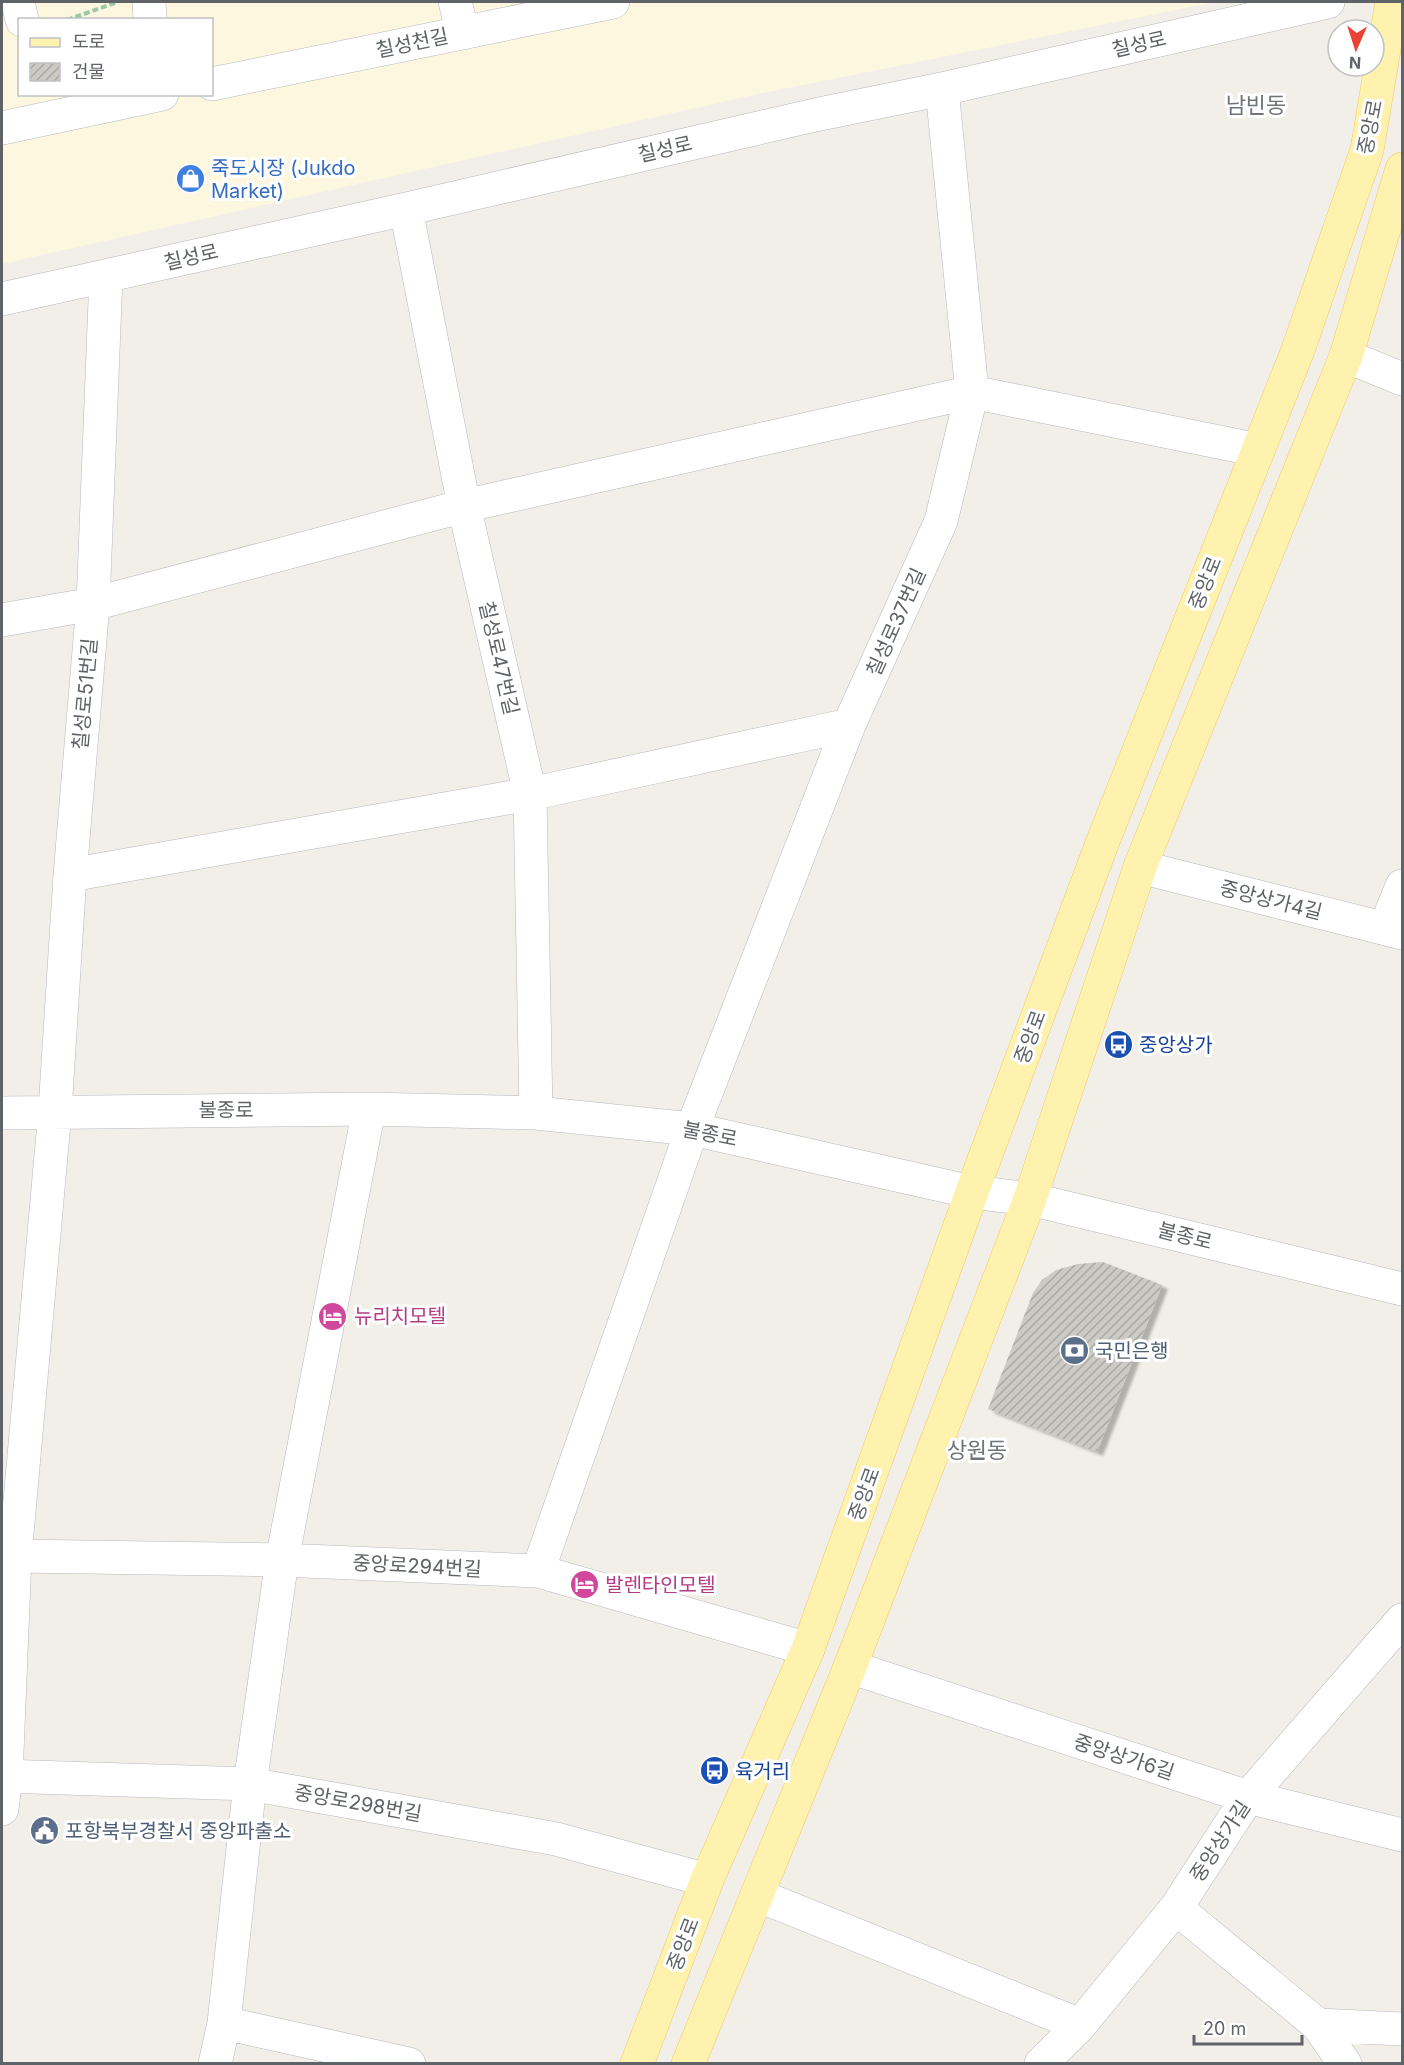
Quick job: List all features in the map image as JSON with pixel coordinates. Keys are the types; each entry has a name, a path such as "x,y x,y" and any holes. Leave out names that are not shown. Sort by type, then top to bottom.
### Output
{"main road":[{"name":"중앙로","path":"637,2064 707,1880 808,1648 972,1192 1103,841 1298,350 1367,150 1392,2"},
{"name":"중앙로","path":"688,2064 850,1667 1030,1199 1140,867 1346,356 1402,169"}],"street":[{"path":"18,2 22,18"},
{"path":"149,2 150,18"},
{"path":"455,2 463,33"},
{"name":"칠성천길","path":"213,84 613,2"},
{"name":"칠성로","path":"2,299 815,115 942,89 1328,2"},
{"name":"칠성로37번길","path":"538,1571 692,1129 849,725 941,521 972,392 942,89"},
{"path":"2,128 151,96"},
{"name":"칠성로47번길","path":"405,209 464,506 530,794 537,1113"},
{"name":"칠성로51번길","path":"2,1809 15,1556 55,1112 70,875 93,604 106,276"},
{"path":"1346,356 1402,379"},
{"path":"2,620 93,604 464,506 972,392 1258,450"},
{"path":"70,875 530,794 849,725"},
{"name":"중앙상가4길","path":"1140,867 1394,931"},
{"path":"1394,931 1402,886"},
{"path":"215,2064 224,2023 250,1784 282,1560 369,1109"},
{"name":"불종로","path":"2,1113 369,1109 537,1113 692,1129 972,1192 1030,1199 1397,1279"},
{"name":"중앙로294번길","path":"15,1556 282,1560 538,1571 808,1648"},
{"name":"중앙상가길","path":"1041,2064 1080,2025 1176,1908 1248,1797 1402,1620"},
{"name":"중앙상가6길","path":"850,1667 1248,1797 1402,1834"},
{"name":"중앙로298번길","path":"4,1776 250,1784 556,1839 707,1880"},
{"path":"757,1895 1080,2025"},
{"path":"1176,1908 1318,2025 1345,2064"},
{"path":"224,2023 409,2064"},
{"path":"1318,2025 1402,2029"}],"path":[{"path":"74,18 120,2"}],"shaded area":[{"name":"죽도시장 (Jukdo Market)","path":"2,2 1215,2 758,94 2,264"}],"building":[{"name":"국민은행","path":"1103,1262 1162,1285 1097,1452 988,1409 1033,1293 1042,1280 1056,1270 1078,1264"}],"place":[{"name":"죽도시장 (Jukdo Market)","path":"190,179"},
{"name":"중앙상가","path":"1118,1045"},
{"name":"뉴리치모텔","path":"333,1316"},
{"name":"국민은행","path":"1074,1351"},
{"name":"발렌타인모텔","path":"584,1585"},
{"name":"육거리","path":"714,1771"},
{"name":"포항북부경찰서 중앙파출소","path":"44,1831"}],"district":[{"name":"남빈동","path":"1256,105"},
{"name":"상원동","path":"977,1450"}]}
